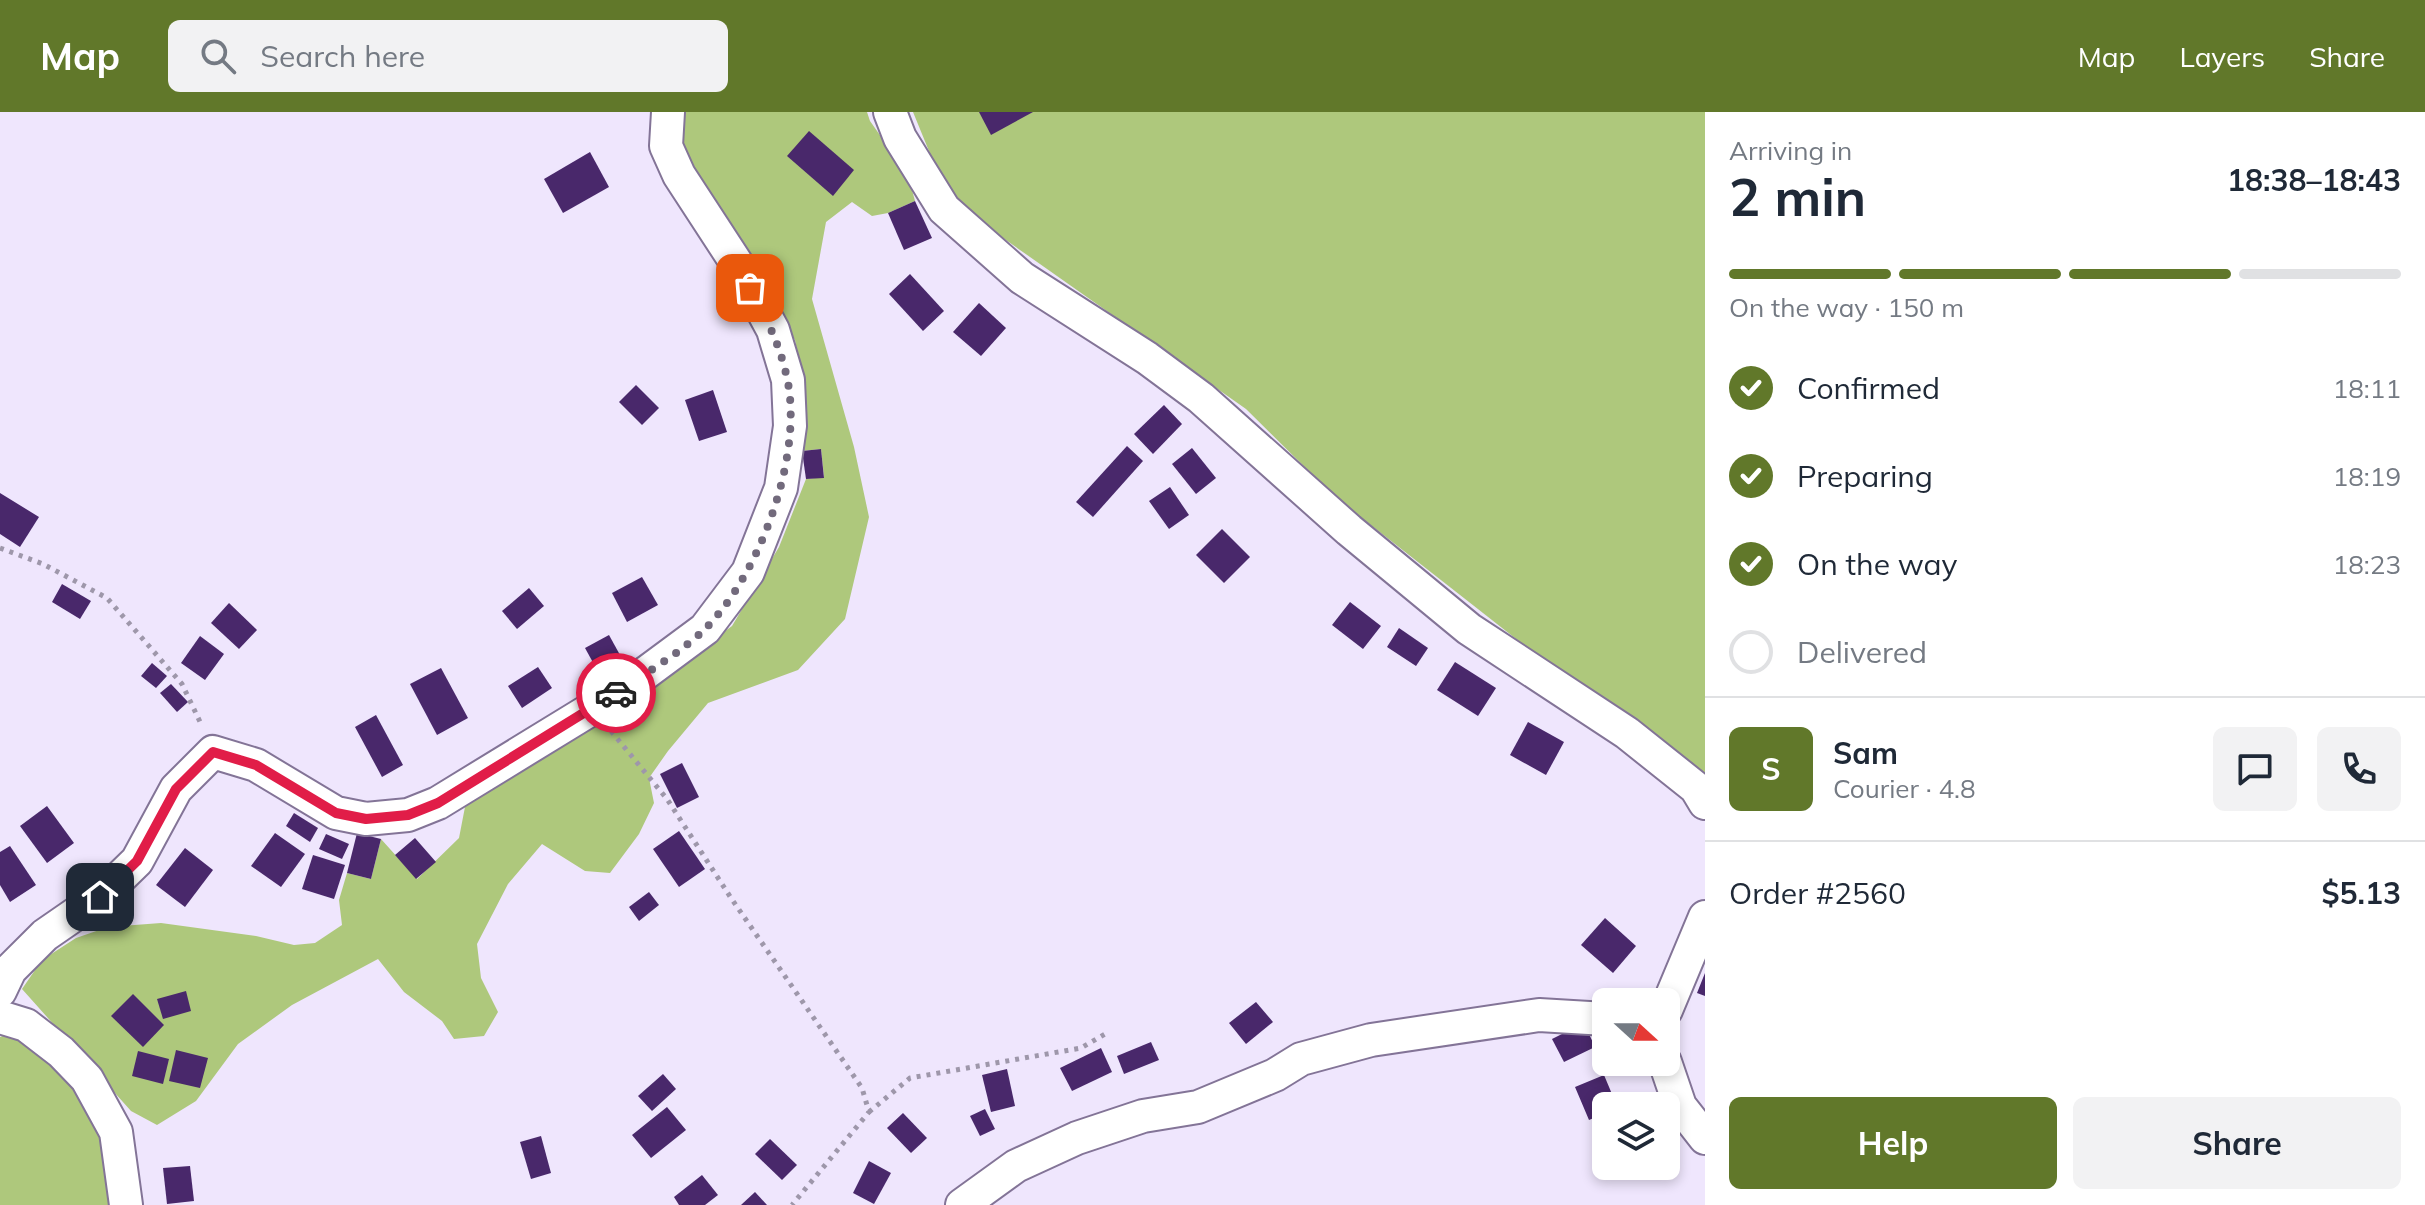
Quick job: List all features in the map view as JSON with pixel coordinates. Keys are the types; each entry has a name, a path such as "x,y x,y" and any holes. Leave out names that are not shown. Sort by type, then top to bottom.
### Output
{"street":[{"path":"0,991 10,970 45,935 100,897 137,861 176,789 213,752 256,765 336,813 366,819 408,815 438,803 598,705 705,629 748,572 781,488 790,426 788,380 773,330 739,267 679,175 666,146 668,112"},
{"path":"890,112 900,138 944,209 1022,278 1147,358 1201,398 1349,530 1469,629 1627,733 1696,788 1705,803"},
{"path":"1675,988 1705,917"},
{"path":"962,1205 1016,1166 1077,1138 1143,1116 1198,1107 1275,1075 1301,1059 1371,1040 1539,1015 1592,1018"},
{"path":"0,1017 26,1025 61,1052 87,1079 116,1132 126,1205"},
{"path":"1670,1076 1680,1106 1705,1138"}],"path":[{"path":"0,548 43,564 107,598 182,684 213,752"},
{"path":"598,705 603,721 667,799 862,1088 869,1112"},
{"path":"792,1205 869,1112 910,1078 1081,1048 1105,1034"}],"green space":[{"path":"678,112 867,112 908,175 915,201 888,213 872,216 852,202 826,222 812,299 854,447 869,517 845,619 798,670 708,703 649,778 654,803 639,834 610,873 585,871 542,844 508,884 477,944 481,978 498,1012 484,1036 454,1039 442,1021 404,992 378,959 292,1005 238,1044 196,1101 157,1125 131,1111 22,989 42,960 76,938 108,927 161,923 256,936 294,945 315,943 342,925 339,900 347,873 371,879 381,839 417,879 459,838 465,807 483,786 603,721 732,626 779,547 806,479 824,477 821,449 802,451 805,394 795,340 677,141"},
{"path":"913,112 1705,112 1705,779 1699,769 1520,642 1335,497 1246,409 949,200"},
{"path":"5,1035 41,1050 64,1070 99,1126 115,1205 0,1205 0,1037"}],"building":[{"path":"979,112 1033,112 991,135"},
{"path":"809,131 854,170 833,196 787,156"},
{"path":"590,152 609,187 563,213 544,179"},
{"path":"915,201 932,238 904,250 888,213"},
{"path":"910,274 944,311 923,331 889,294"},
{"path":"979,303 1006,328 981,356 953,332"},
{"path":"636,385 659,408 642,425 619,402"},
{"path":"713,390 727,432 699,441 685,400"},
{"path":"1164,405 1182,424 1153,454 1134,434"},
{"path":"1127,446 1143,461 1093,517 1076,502"},
{"path":"1192,448 1216,478 1196,494 1172,464"},
{"path":"821,449 824,478 806,479 802,451"},
{"path":"1170,487 1189,515 1169,529 1149,501"},
{"path":"0,493 39,517 20,547 0,534"},
{"path":"1222,529 1250,557 1224,583 1196,555"},
{"path":"642,577 658,605 627,622 612,593"},
{"path":"62,584 91,601 80,619 52,602"},
{"path":"529,588 544,606 517,629 502,611"},
{"path":"1350,602 1381,626 1363,649 1332,625"},
{"path":"229,603 257,630 239,649 211,623"},
{"path":"1399,628 1428,648 1416,666 1387,647"},
{"path":"609,635 620,655 596,668 585,648"},
{"path":"200,636 224,654 205,680 181,663"},
{"path":"1455,662 1496,688 1478,716 1437,690"},
{"path":"152,663 167,676 156,688 141,676"},
{"path":"538,667 552,688 522,708 508,686"},
{"path":"441,668 468,718 437,735 410,684"},
{"path":"171,684 188,702 177,712 160,693"},
{"path":"376,715 403,765 382,777 355,727"},
{"path":"1528,722 1564,742 1546,775 1510,755"},
{"path":"682,763 699,797 677,808 660,774"},
{"path":"47,806 74,843 47,863 20,826"},
{"path":"294,813 318,828 310,842 286,826"},
{"path":"679,831 705,869 679,887 653,849"},
{"path":"275,833 305,854 281,887 251,866"},
{"path":"357,833 381,839 371,879 347,873"},
{"path":"326,834 349,844 342,859 319,849"},
{"path":"415,838 436,862 416,879 395,855"},
{"path":"10,846 36,885 10,902 0,885 0,852"},
{"path":"185,848 213,870 185,907 156,885"},
{"path":"313,855 345,865 334,899 302,889"},
{"path":"649,892 659,905 639,921 629,907"},
{"path":"1605,918 1636,946 1613,973 1581,945"},
{"path":"1705,973 1705,996 1697,993"},
{"path":"186,991 191,1011 163,1019 157,999"},
{"path":"133,994 164,1025 143,1047 111,1016"},
{"path":"1256,1002 1273,1022 1246,1044 1229,1023"},
{"path":"1584,1023 1592,1048 1564,1062 1552,1039"},
{"path":"1151,1042 1159,1060 1124,1074 1117,1056"},
{"path":"1101,1048 1112,1072 1072,1091 1060,1068"},
{"path":"176,1050 208,1058 200,1088 169,1081"},
{"path":"138,1051 169,1059 163,1084 132,1076"},
{"path":"1007,1069 1015,1106 991,1112 982,1075"},
{"path":"663,1074 676,1089 652,1111 638,1096"},
{"path":"1604,1076 1611,1092 1592,1092 1592,1119 1589,1120 1575,1087"},
{"path":"667,1107 686,1130 651,1158 632,1135"},
{"path":"985,1109 995,1129 980,1136 970,1116"},
{"path":"903,1113 927,1138 911,1153 887,1128"},
{"path":"541,1136 551,1173 531,1179 520,1142"},
{"path":"770,1139 797,1165 782,1180 755,1154"},
{"path":"869,1161 891,1173 874,1204 853,1193"},
{"path":"190,1166 194,1201 167,1204 163,1168"},
{"path":"702,1175 718,1195 705,1205 679,1205 674,1197"},
{"path":"755,1192 767,1205 741,1205"}],"way so far":[{"path":"616,693 705,629 748,572 781,488 790,426 788,380 773,330 750,288"}],"route":[{"path":"100,897 137,861 176,789 213,752 256,765 336,813 366,819 408,815 438,803 616,693"}]}
